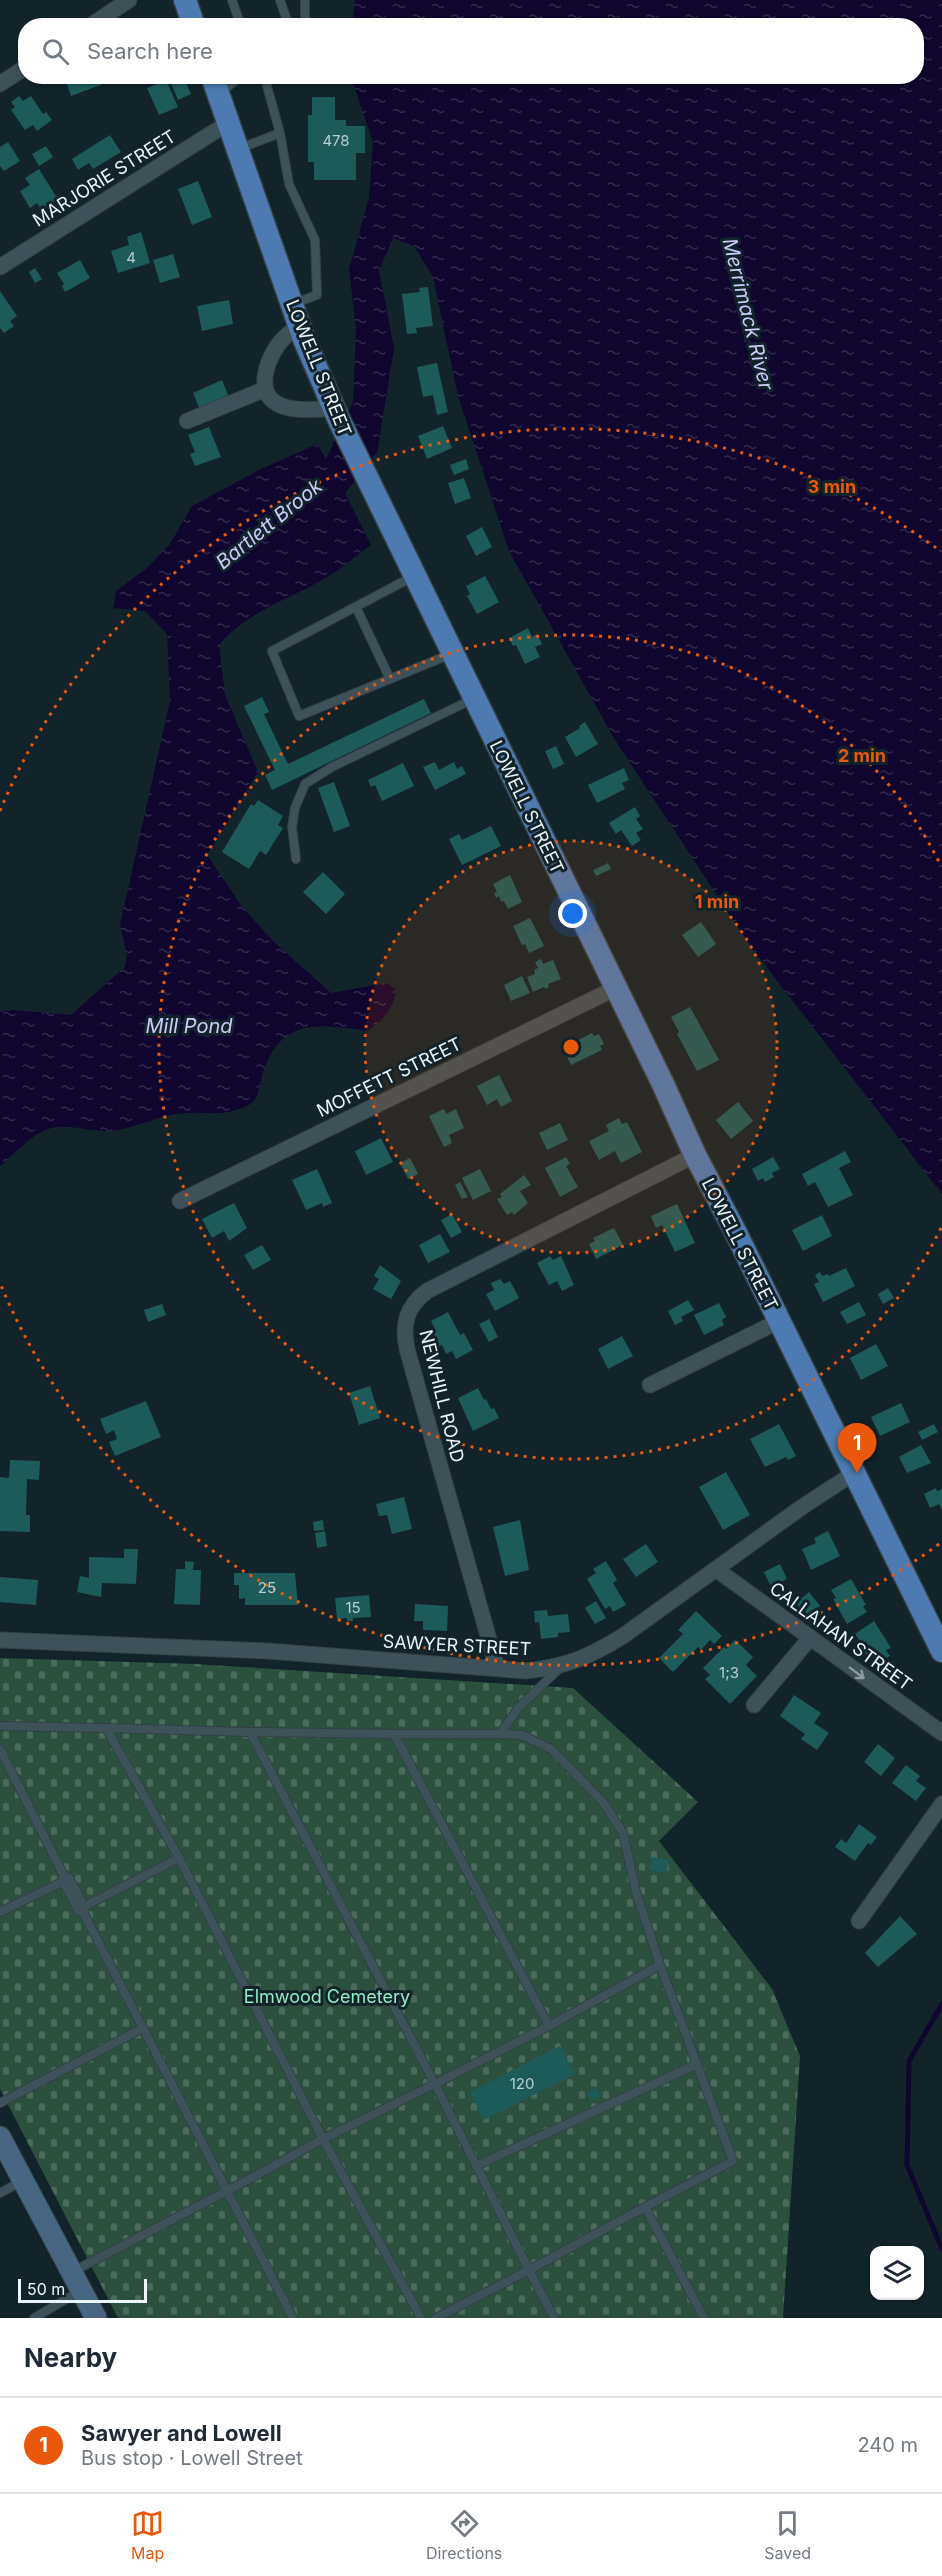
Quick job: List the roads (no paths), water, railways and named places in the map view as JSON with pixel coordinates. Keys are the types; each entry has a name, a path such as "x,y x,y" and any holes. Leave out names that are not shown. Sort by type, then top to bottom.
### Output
{"main road":[{"path":"185,0 191,18"},
{"name":"LOWELL STREET","path":"215,86 300,326 365,477 475,698 695,1155 942,1651"},
{"path":"0,2137 96,2318"}],"street":[{"path":"102,18 129,0"},
{"path":"0,84 18,72"},
{"name":"MARJORIE STREET","path":"0,267 228,123"},
{"path":"300,326 278,343 263,379 263,390 267,397 296,410 336,414"},
{"path":"186,422 263,390"},
{"name":"MOFFETT STREET","path":"180,1200 616,988"},
{"name":"NEWHILL ROAD","path":"497,1668 407,1349 404,1332 406,1316 414,1302 427,1291 695,1155"},
{"path":"650,1385 779,1321"},
{"name":"SAWYER STREET","path":"0,1640 268,1651 526,1671 561,1667 593,1655 717,1570 802,1507 854,1473"},
{"name":"CALLAHAN STREET","path":"717,1570 942,1732"},
{"path":"754,1705 810,1638"},
{"path":"859,1921 942,1804"},
{"path":"66,1880 81,1908"}],"lane":[{"path":"232,0 238,18"},
{"path":"280,0 286,18"},
{"path":"305,0 305,18"},
{"path":"267,86 280,134 289,184 315,240 317,295 292,304"},
{"path":"237,149 280,134"},
{"path":"414,576 272,651 299,716 453,654"},
{"path":"356,607 390,679"},
{"path":"297,859 292,827 295,808 306,784 332,767 475,698"},
{"path":"500,1734 519,1707 561,1667"},
{"path":"0,1726 522,1735 551,1749 603,1802 623,1833 636,1892 660,1965 733,2161 436,2318"},
{"path":"106,1728 179,1857 323,2139 421,2318"},
{"path":"250,1732 435,2084 554,2318"},
{"path":"394,1734 549,2026"},
{"path":"0,1749 66,1880 0,1912"},
{"path":"179,1857 81,1908 293,2318"},
{"path":"34,2318 76,2281 227,2191 323,2139 549,2026 660,1965"},
{"path":"0,2103 143,2028"},
{"path":"476,2166 697,2064"},
{"path":"0,2193 23,2181"},
{"path":"645,2206 704,2318"}],"water":[{"path":"355,0 942,0 942,1194 751,947 615,740 509,551 458,396 433,277 414,246 393,238 379,270 394,348 377,453 345,493 371,545 329,576 243,623 219,645 225,695 258,772 207,855 243,908 273,941 331,993 387,983 396,989 394,1001 383,1018 368,1031 316,1027 301,1029 288,1035 277,1045 268,1060 256,1099 250,1104 225,1112 176,1114 110,1131 67,1127 50,1128 31,1138 0,1166 0,1012 14,1010 71,1015 125,967 127,956 120,925 170,701 167,634 145,611 113,608 116,591 147,568 170,544 192,506 261,469 317,444 326,459 353,402 356,329 349,269 369,198 373,142 353,84 924,84 924,18 353,18"}],"waterway":[{"path":"942,2004 909,2061 907,2165 942,2249"}],"place":[{"name":"Sawyer and Lowell","path":"857,1473"}],"water label":[{"name":"Merrimack River","path":"748,314"},
{"name":"Bartlett Brook","path":"269,524"},
{"name":"Mill Pond","path":"189,1026"}],"park label":[{"name":"Elmwood Cemetery","path":"327,1996"}]}
